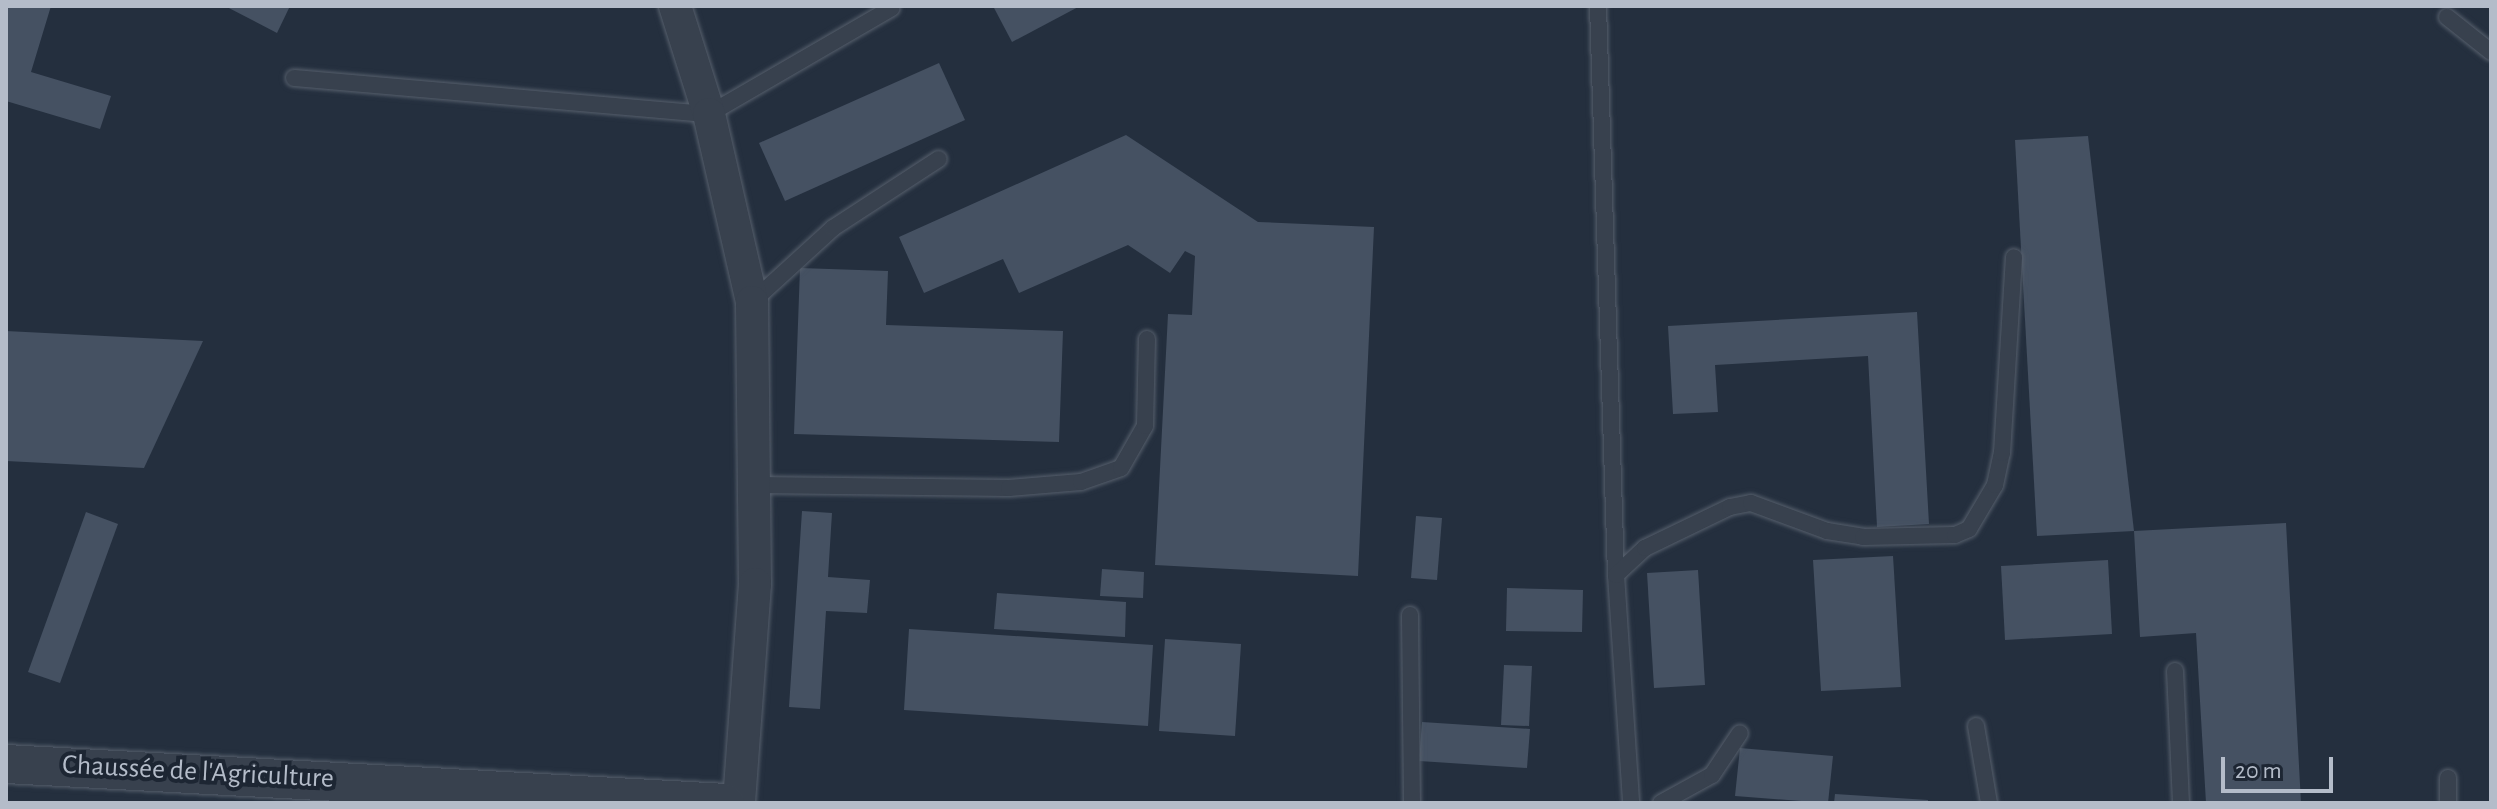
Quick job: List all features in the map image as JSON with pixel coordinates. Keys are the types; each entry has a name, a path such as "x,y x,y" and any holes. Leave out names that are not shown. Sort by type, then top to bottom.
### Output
{"street":[{"path":"675,6 709,114 752,302 755,584 739,803"},
{"name":"Chaussée de l'Agriculture","path":"6,764 725,803"}],"lane":[{"path":"1598,6 1616,575 1631,803"},
{"path":"294,78 709,114 892,8"},
{"path":"2447,17 2491,52"},
{"path":"752,302 833,228 939,159"},
{"path":"1616,575 1645,548 1730,507 1751,503 1777,508 1827,531 1863,537 1955,535 1969,529 1995,485 2002,453 2014,257"},
{"path":"756,485 1009,488 1081,482 1121,468 1145,426 1147,339"},
{"path":"1410,615 1412,803"},
{"path":"2175,671 2181,803"},
{"path":"1976,726 1989,803"},
{"path":"1661,803 1712,775 1740,733"},
{"path":"2448,778 2448,803"}],"building":[{"path":"6,6 51,6 31,72 111,96 100,129 6,101"},
{"path":"225,6 290,6 277,33"},
{"path":"993,6 1080,6 1012,42"},
{"path":"939,63 965,120 785,201 759,143"},
{"path":"1126,135 1258,222 1374,227 1358,576 1155,565 1168,314 1192,315 1195,256 1185,251 1170,273 1128,245 1019,293 1003,259 924,293 899,237"},
{"path":"2088,136 2134,531 2037,536 2015,140"},
{"path":"800,268 888,271 886,325 1063,331 1059,442 794,434"},
{"path":"1917,312 1929,524 1877,527 1868,356 1715,365 1718,412 1673,414 1668,326"},
{"path":"6,331 203,341 144,468 6,461"},
{"path":"802,511 832,513 828,577 870,580 867,613 826,611 820,709 789,707"},
{"path":"86,512 118,524 60,683 28,672"},
{"path":"1416,516 1442,518 1437,580 1411,578"},
{"path":"2286,523 2301,803 2206,803 2196,633 2140,637 2134,531"},
{"path":"1893,556 1901,687 1821,691 1813,560"},
{"path":"2108,560 2112,634 2005,640 2001,566"},
{"path":"1102,569 1144,572 1143,598 1100,596"},
{"path":"1698,570 1705,685 1654,688 1647,573"},
{"path":"1507,588 1583,590 1582,632 1506,631"},
{"path":"997,593 1126,602 1125,637 994,629"},
{"path":"909,629 1153,645 1148,726 904,710"},
{"path":"1165,639 1241,644 1235,736 1159,731"},
{"path":"1504,665 1532,666 1529,726 1501,725"},
{"path":"1422,722 1530,729 1527,768 1419,761"},
{"path":"1740,748 1833,756 1828,803 1735,796"},
{"path":"1835,794 1928,800 1928,803 1834,803"}]}
